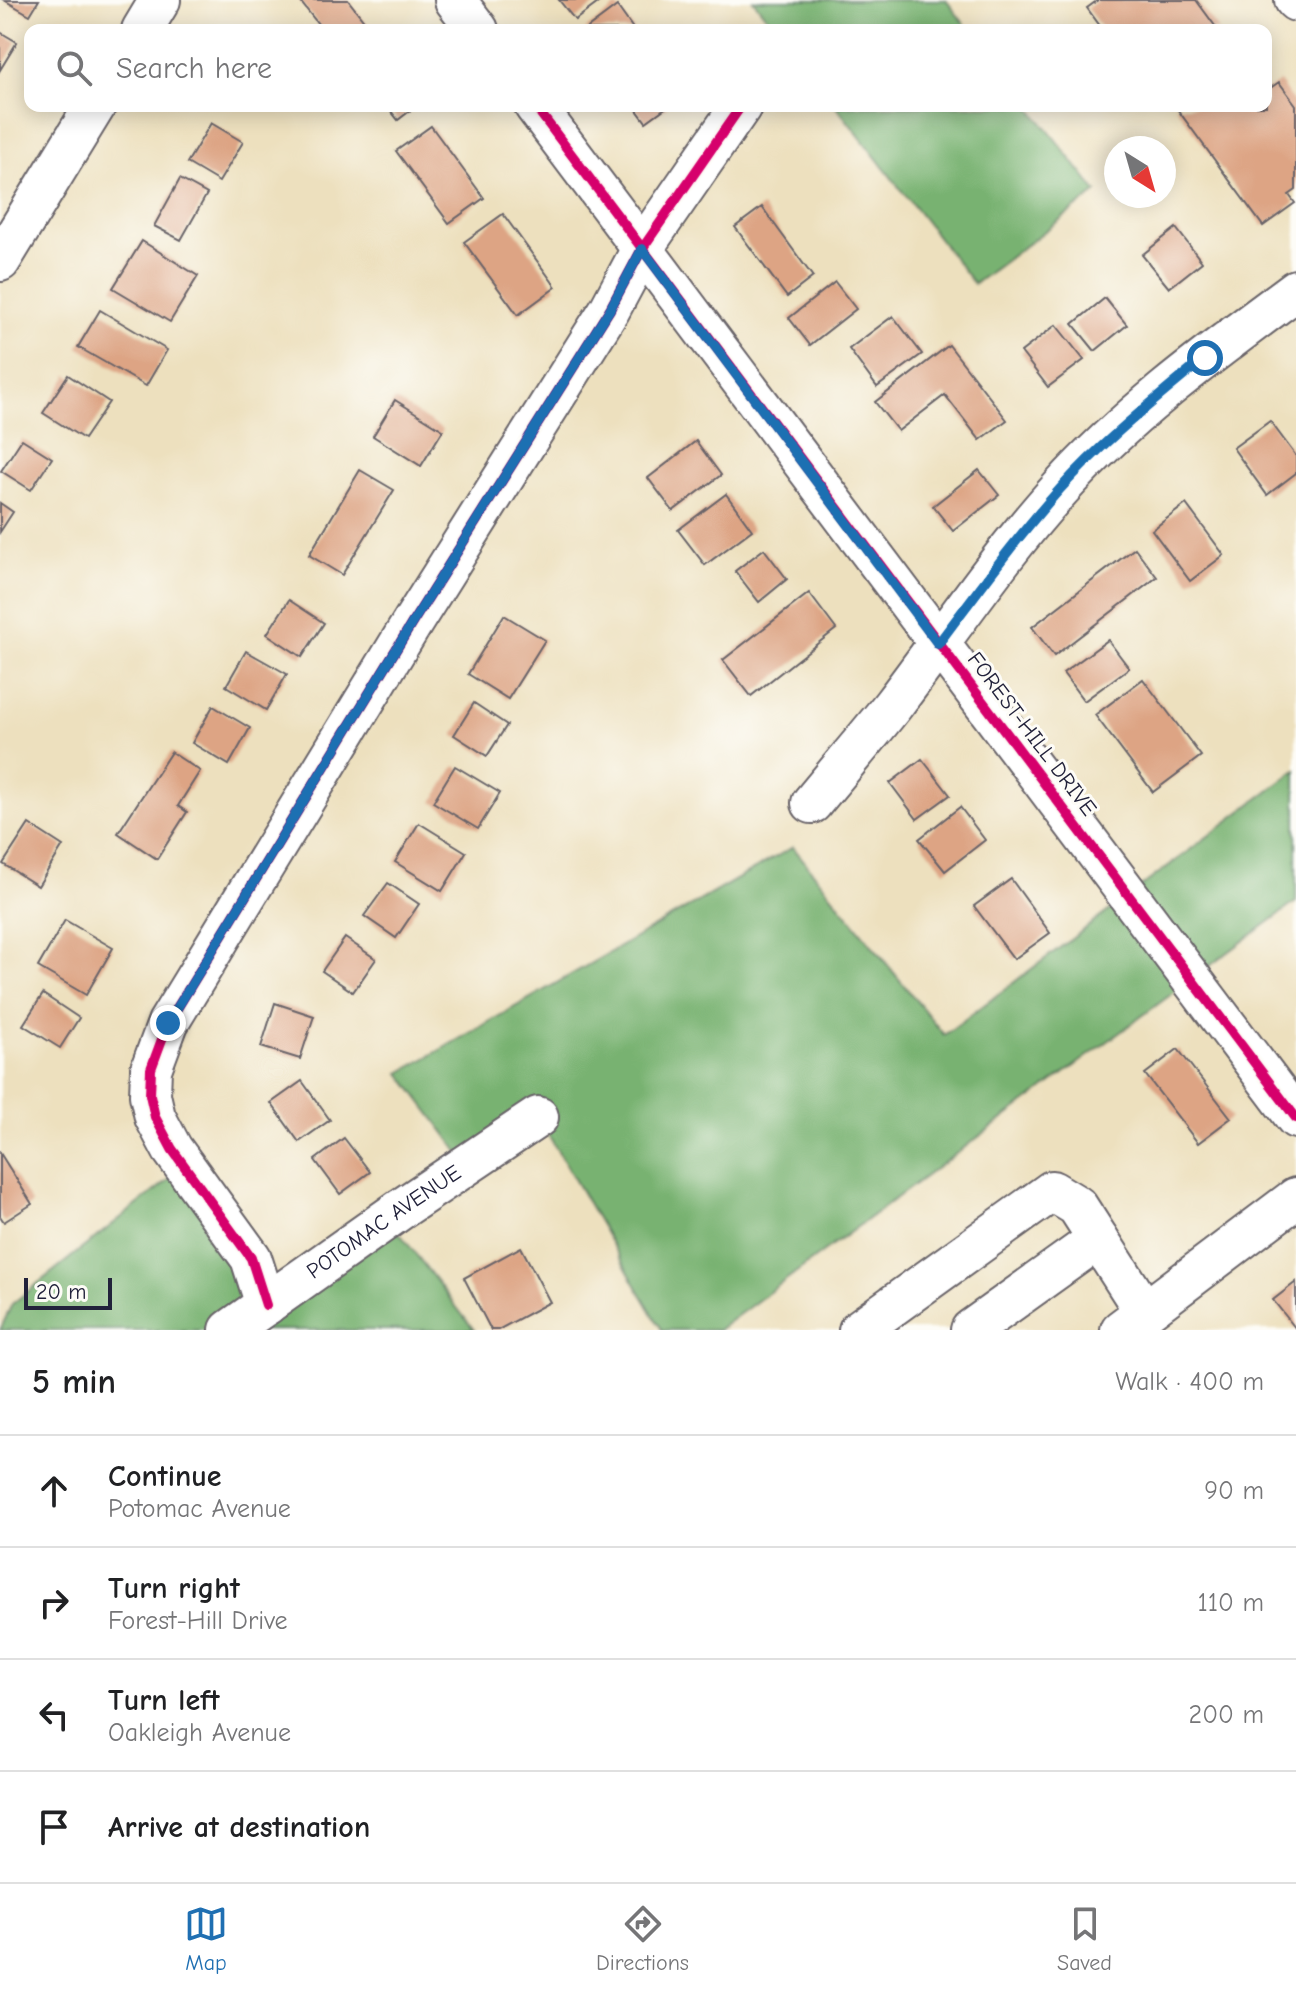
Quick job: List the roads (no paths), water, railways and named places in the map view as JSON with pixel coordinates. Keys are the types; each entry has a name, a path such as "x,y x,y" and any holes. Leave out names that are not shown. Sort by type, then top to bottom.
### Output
{"street":[{"path":"146,24 160,0"},
{"path":"455,0 473,24"},
{"path":"0,261 91,112"},
{"name":"FOREST-HILL DRIVE","path":"539,112 1296,1118"},
{"path":"266,1305 251,1258 172,1149 155,1117 150,1095 151,1069 157,1047 168,1023 414,620 610,309 642,249 737,112"},
{"path":"812,803 892,706 994,570 1060,489 1119,429 1205,358 1296,290"},
{"name":"POTOMAC AVENUE","path":"230,1330 538,1117"},
{"path":"859,1330 1052,1191 1077,1206 1098,1239 1133,1321 1296,1198"},
{"path":"971,1330 1098,1239"}]}
